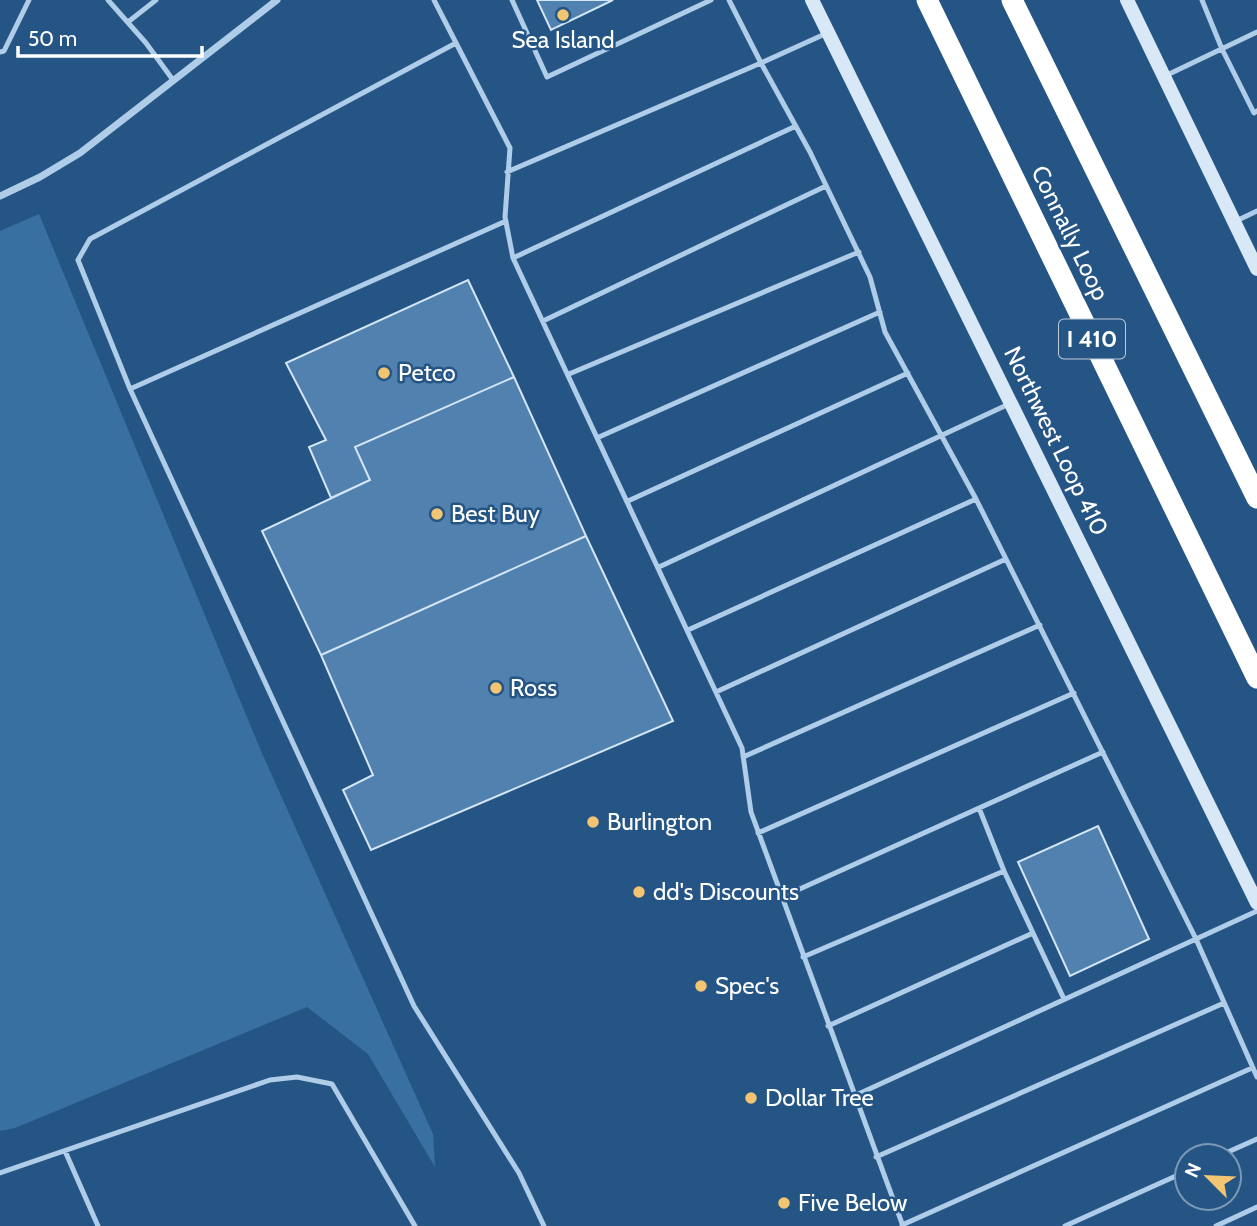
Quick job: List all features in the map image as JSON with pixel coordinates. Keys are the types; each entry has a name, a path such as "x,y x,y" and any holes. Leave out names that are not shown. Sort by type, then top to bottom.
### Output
{"highway":[{"name":"Connally Loop","path":"927,0 1257,678"},
{"name":"Connally Loop","path":"1012,0 1257,498"}],"main road":[{"name":"Northwest Loop 410","path":"813,0 1257,903"},
{"path":"1127,0 1257,269"}],"street":[{"path":"0,196 40,177 80,153 276,0"}],"lane":[{"path":"0,52 4,51 29,0"},
{"path":"108,0 173,80"},
{"path":"128,22 156,0"},
{"path":"434,0 510,148 506,221 513,258 599,437 742,748 751,812 902,1225 1252,1068"},
{"path":"512,0 547,77 711,0"},
{"path":"729,0 827,186 870,277 885,332 976,499 1074,693 1196,939 1257,1077"},
{"path":"1202,0 1222,49 1254,113 1257,111"},
{"path":"507,172 828,32"},
{"path":"1165,76 1257,32"},
{"path":"456,43 90,239 78,260 130,389 414,1006 519,1173 544,1226"},
{"path":"513,258 796,126"},
{"path":"543,321 827,186"},
{"path":"1234,222 1257,211"},
{"path":"130,389 506,221"},
{"path":"569,374 859,252"},
{"path":"599,437 880,312"},
{"path":"628,501 908,373"},
{"path":"659,567 1012,402"},
{"path":"688,630 976,499"},
{"path":"716,692 1006,559"},
{"path":"743,757 1040,625"},
{"path":"758,832 1074,693"},
{"path":"782,897 1103,752"},
{"path":"979,808 1004,871 1064,999"},
{"path":"803,957 1004,871"},
{"path":"854,1096 1257,911"},
{"path":"828,1026 1033,933"},
{"path":"876,1157 1224,1003"},
{"path":"0,1173 270,1080 297,1077 332,1084 415,1226"},
{"path":"65,1150 98,1226"},
{"path":"1065,1226 1173,1177"},
{"path":"1216,1226 1257,1207"}],"shaded area":[{"path":"39,214 261,751 433,1134 435,1167 368,1054 307,1007 15,1128 0,1131 0,231"}],"building":[{"name":"Sea Island","path":"537,0 613,0 551,30"},
{"path":"468,280 514,377 355,447 370,480 331,498 309,447 326,440 286,363"},
{"name":"Best Buy","path":"514,377 586,536 321,655 262,531 370,480 355,447"},
{"name":"Ross","path":"586,536 673,721 371,850 343,790 373,775 321,655"},
{"path":"1098,826 1149,939 1070,976 1018,862"}],"place":[{"name":"Sea Island","path":"563,15"},
{"name":"Petco","path":"384,373"},
{"name":"Best Buy","path":"437,514"},
{"name":"Ross","path":"496,688"},
{"name":"Burlington","path":"593,822"},
{"name":"dd's Discounts","path":"639,892"},
{"name":"Spec's","path":"701,986"},
{"name":"Dollar Tree","path":"751,1098"},
{"name":"Five Below","path":"784,1203"}]}
